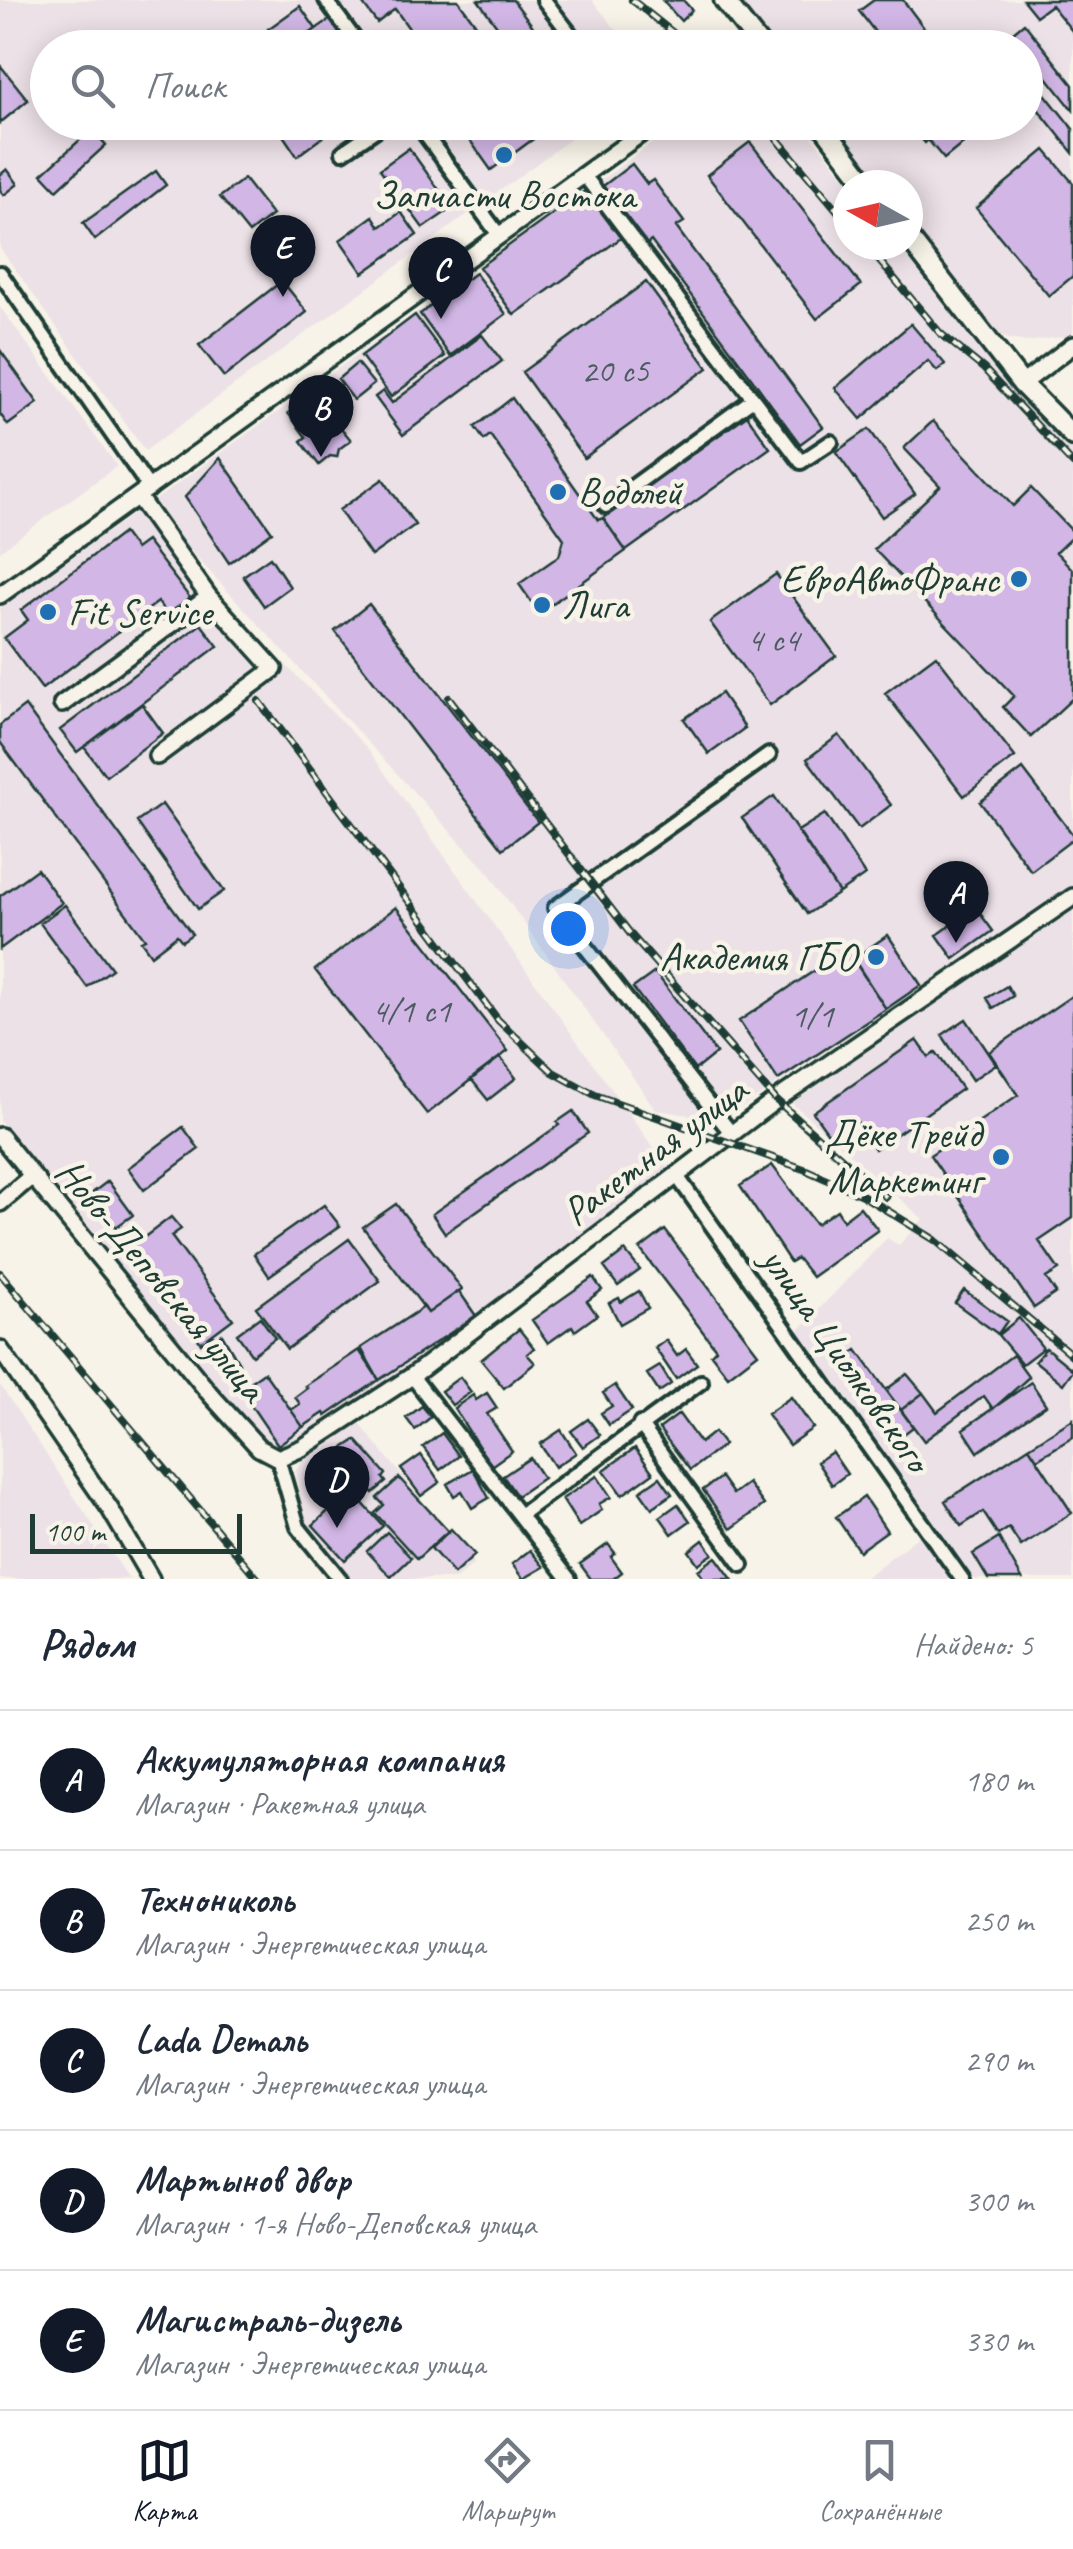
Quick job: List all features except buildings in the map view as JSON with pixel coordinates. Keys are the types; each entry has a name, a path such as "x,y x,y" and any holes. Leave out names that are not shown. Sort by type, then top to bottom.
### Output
{"main road":[{"path":"724,0 748,30"},
{"path":"834,140 857,170"},
{"path":"923,255 1022,384 1073,436"}],"street":[{"path":"326,0 348,30"},
{"path":"544,0 567,30"},
{"path":"343,152 361,140"},
{"path":"429,140 499,235"},
{"path":"0,595 628,140"},
{"path":"584,174 801,462 831,442"},
{"path":"0,273 210,596 274,669 156,756"},
{"path":"1022,384 1073,345"},
{"path":"606,506 753,399"},
{"path":"62,704 210,596"},
{"path":"732,1134 555,908 769,755"},
{"name":"Ракетная улица","path":"278,1458 302,1448 412,1376 776,1100 1073,897"},
{"name":"Ново-Деповская улица","path":"0,1136 210,1394 259,1448 278,1458"},
{"path":"0,1203 32,1176"},
{"name":"улица Циолковского","path":"677,1176 962,1579"},
{"path":"0,1349 110,1508 151,1579"},
{"path":"412,1376 569,1579"},
{"path":"520,1516 701,1382"},
{"path":"640,1424 742,1565"},
{"path":"278,1458 298,1527 340,1579"}],"shaded area":[{"path":"0,0 592,0 616,30 30,30 30,140 569,140 145,451 0,248"},
{"path":"735,0 1073,0 1073,335 1027,342 994,332 923,240 923,170 868,170 844,140 1043,140 1043,30 759,30"},
{"path":"656,140 815,140 839,170 833,170 833,260 912,260 1022,396 1073,446 1073,886 723,1120 656,1110 488,872 148,505"},
{"path":"0,307 117,466 0,551"},
{"path":"136,512 367,748 670,1171 406,1369 289,1447 276,1448 265,1441 216,1390 0,1121 0,608"},
{"path":"1073,909 1073,1579 971,1579 795,1334 887,1238 899,1245 923,1219 792,1103"},
{"path":"0,1385 129,1579 0,1579"},
{"path":"360,1424 474,1564 455,1579 347,1579 303,1524 296,1470 308,1454"},
{"path":"920,1535 952,1579 863,1579"}],"railway":[{"path":"632,0 670,30"},
{"path":"778,140 833,205"},
{"path":"879,260 940,333 984,369 1073,464"},
{"path":"449,698 632,936 776,1100 886,1197"},
{"path":"259,701 498,1020 553,1072 595,1095 804,1169 862,1195 935,1240 1073,1356"},
{"path":"0,1273 258,1579"}],"place":[{"name":"Запчасти Востока","path":"504,155"},
{"name":"Магистраль-дизель","path":"283,297"},
{"name":"Lada Dеталь","path":"441,319"},
{"name":"Технониколь","path":"321,457"},
{"name":"Водолей","path":"558,492"},
{"name":"ЕвроАвтоФранс","path":"1019,579"},
{"name":"Лига","path":"542,605"},
{"name":"Fit Service","path":"48,612"},
{"name":"Аккумуляторная компания","path":"956,943"},
{"name":"Академия ГБО","path":"876,957"},
{"name":"Дёке Трейд Маркетинг","path":"1001,1157"},
{"name":"Мартынов двор","path":"337,1528"}]}
